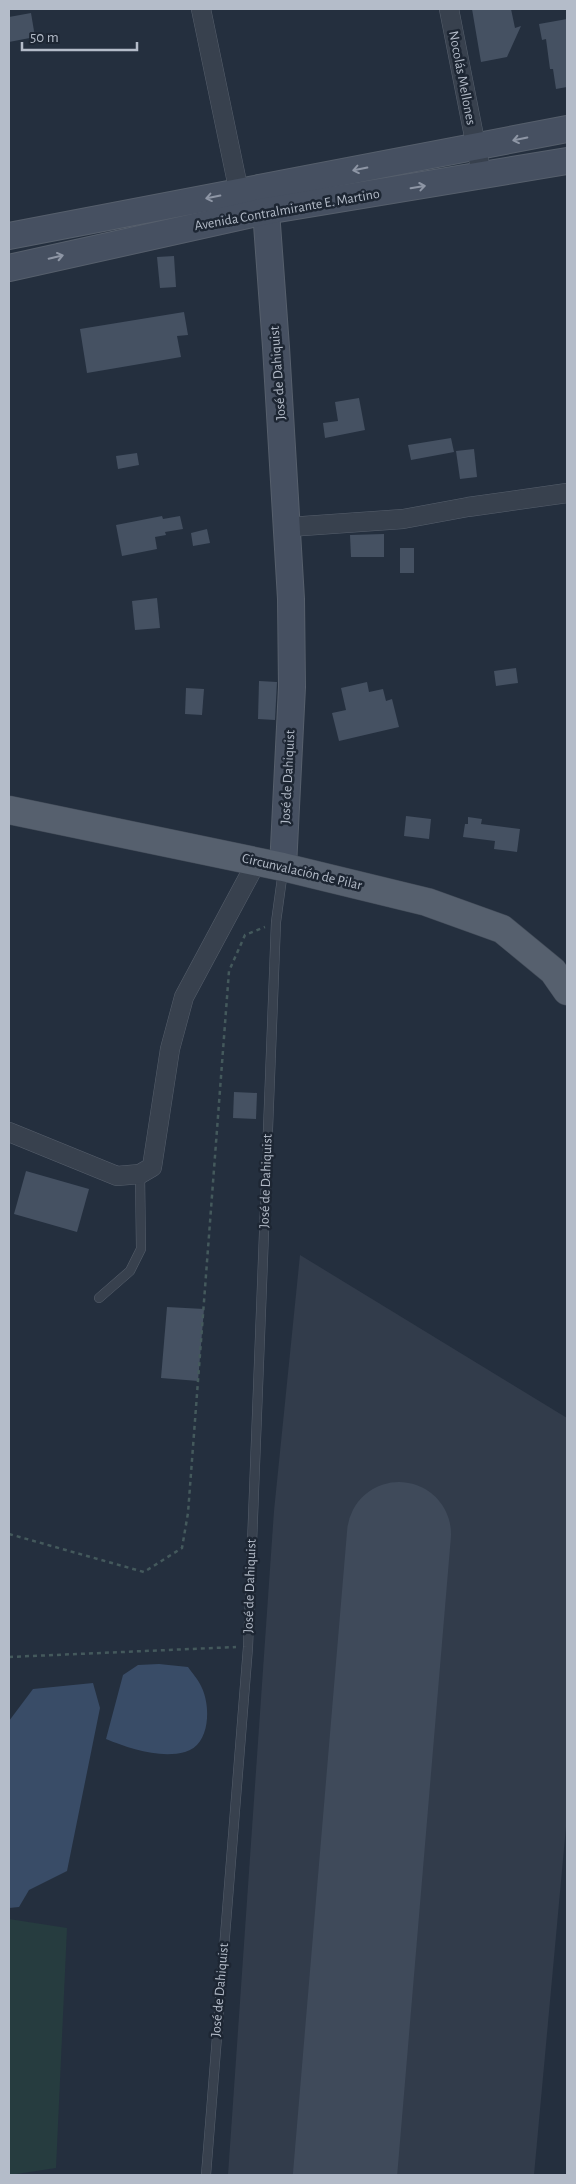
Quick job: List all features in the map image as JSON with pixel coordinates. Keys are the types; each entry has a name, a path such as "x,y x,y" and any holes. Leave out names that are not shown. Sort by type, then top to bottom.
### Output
{"main road":[{"name":"Avenida Contralmirante E. Martino","path":"9,268 256,197 567,129"},
{"name":"Avenida Contralmirante E. Martino","path":"9,236 256,197 482,177 567,161"},
{"name":"José de Dahiquist","path":"256,197 289,527 292,687 284,867"},
{"name":"Circunvalación de Pilar","path":"9,810 284,867 427,902 502,929 553,971 567,991"}],"street":[{"path":"201,9 256,197"},
{"name":"Nocolás Mellones","path":"448,9 482,177"},
{"path":"289,527 403,519 468,507 567,493"},
{"path":"9,1132 117,1176 140,1174 152,1167 170,1049 184,997 257,862"}],"lane":[{"name":"José de Dahiquist","path":"206,2175 248,1647 276,922 284,867"},
{"path":"99,1298 130,1271 141,1249 140,1174"}],"path":[{"path":"9,1534 144,1572 182,1548 188,1513 229,971 245,935 276,922"},
{"path":"9,1657 248,1647"}],"shaded area":[{"path":"300,1255 567,1418 567,1816 534,2175 228,2175 274,1511"}],"green space":[{"path":"9,1919 67,1928 56,2168 10,2175"}],"water":[{"path":"159,1664 188,1667 200,1683 206,1703 207,1724 200,1741 194,1748 185,1752 165,1754 144,1752 106,1739 123,1675 138,1665"},
{"path":"93,1683 100,1708 67,1871 29,1890 19,1907 9,1908 9,1721 33,1689"}],"building":[{"path":"472,9 511,9 515,28 521,26 507,57 481,62"},
{"path":"31,13 35,37 9,42 9,17"},
{"path":"567,19 567,87 556,89 553,69 550,69 546,39 542,40 539,24"},
{"path":"174,256 176,287 160,288 157,257"},
{"path":"184,312 188,335 177,336 181,357 87,373 80,329"},
{"path":"359,398 365,430 325,438 323,423 338,421 335,402"},
{"path":"451,438 454,452 411,460 408,445"},
{"path":"474,449 477,477 460,479 456,451"},
{"path":"137,453 139,465 118,469 116,456"},
{"path":"162,516 163,519 180,516 183,529 165,532 166,535 155,537 157,549 122,556 116,525"},
{"path":"207,529 210,543 193,546 191,533"},
{"path":"384,534 384,557 351,557 350,535"},
{"path":"400,548 414,548 414,573 400,573"},
{"path":"157,598 160,628 135,630 132,601"},
{"path":"516,668 518,683 496,686 494,671"},
{"path":"259,681 277,682 275,720 258,719"},
{"path":"367,682 369,692 383,689 386,701 392,699 399,727 339,741 332,713 346,710 341,688"},
{"path":"186,688 204,689 202,715 185,714"},
{"path":"406,816 431,819 429,839 404,836"},
{"path":"468,817 482,819 481,824 520,829 517,852 494,849 495,841 463,837 465,824 468,824"},
{"path":"234,1092 257,1093 256,1119 233,1118"},
{"path":"26,1171 89,1189 77,1232 14,1214"},
{"path":"167,1307 204,1309 198,1381 161,1378"}],"runway":[{"path":"345,2175 399,1534"}]}
